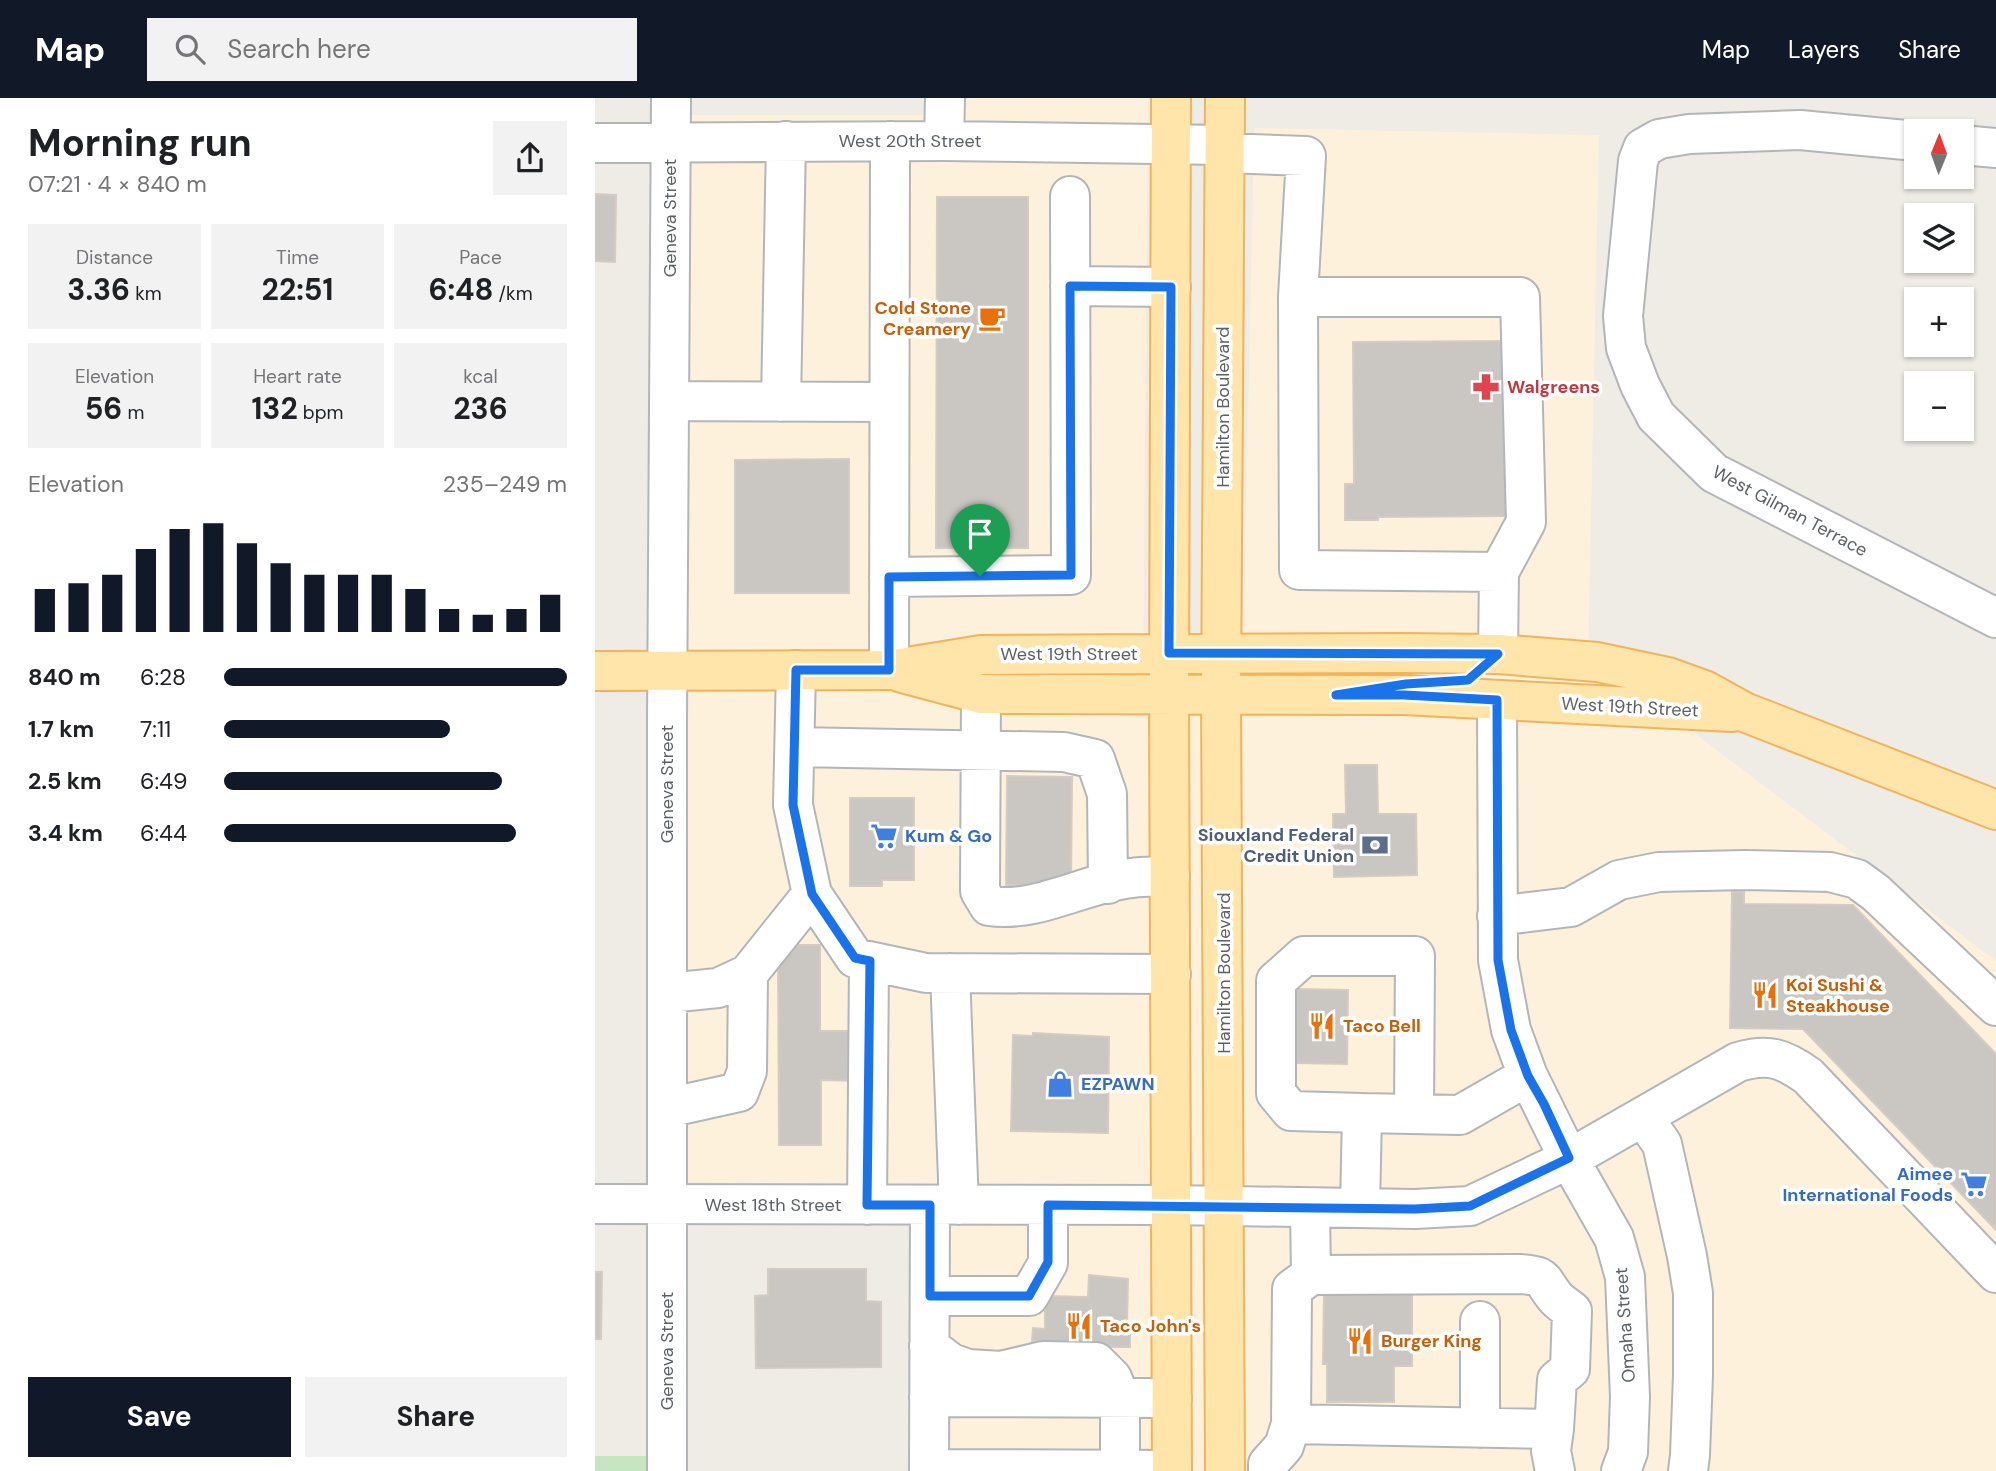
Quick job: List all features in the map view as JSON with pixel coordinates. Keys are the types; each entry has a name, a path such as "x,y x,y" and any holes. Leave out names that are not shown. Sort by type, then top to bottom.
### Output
{"main road":[{"path":"1171,98 1169,696 1172,1470"},
{"name":"Hamilton Boulevard","path":"1225,98 1221,695 1226,1207 1225,1467"},
{"name":"West 19th Street","path":"595,671 889,670 981,655 1169,653 1498,654 1597,662 1668,677 1705,690 1744,712 1996,810"},
{"path":"1336,695 1406,684 1468,680 1498,654"},
{"name":"West 19th Street","path":"889,670 981,694 1404,695 1744,712"},
{"path":"1497,700 1515,686 1551,682 1605,686 1668,677"}],"street":[{"name":"Geneva Street","path":"667,1471 667,670 671,98"},
{"path":"944,141 945,98"},
{"name":"West Gilman Terrace","path":"1904,140 1800,130 1689,134 1659,139 1643,148 1638,161 1623,316 1626,348 1640,385 1656,416 1714,473 1996,618"},
{"path":"781,402 786,141"},
{"path":"889,670 890,141"},
{"name":"West 20th Street","path":"595,143 944,141 1171,144 1306,156 1298,297"},
{"path":"1974,146 1996,148"},
{"path":"889,577 1071,575 1070,196"},
{"path":"1070,286 1171,287"},
{"path":"1498,654 1499,572 1526,522 1520,297 1298,297 1299,570 1499,572"},
{"path":"669,401 889,402"},
{"path":"796,670 793,805 812,894 855,958 926,972 1171,974"},
{"path":"981,694 981,891 989,906 1034,904 1131,878 1170,876"},
{"name":"Omaha Street","path":"1497,700 1497,916 1500,972 1511,1030 1528,1076 1569,1158 1614,1238 1625,1276 1630,1396 1628,1452 1621,1471"},
{"path":"795,747 1064,752 1095,759 1107,794 1108,884"},
{"path":"1497,916 1571,907 1619,880 1658,872 1830,872 1857,879 1876,893 1996,1006"},
{"path":"667,993 718,988 748,974 812,894"},
{"path":"1415,1114 1415,956 1304,956 1276,981 1276,1093 1291,1111 1362,1113 1461,1115 1528,1076"},
{"path":"867,1205 870,961"},
{"path":"950,973 945,1205 930,1296 929,1470 1172,1470"},
{"path":"667,1108 739,1092 747,1071 748,974"},
{"name":"West 18th Street","path":"595,1204 1171,1205 1310,1208 1470,1206 1569,1158 1738,1062 1755,1057 1770,1057 1789,1062 1808,1076 1996,1273"},
{"path":"1360,1208 1362,1113"},
{"path":"1643,1117 1662,1143 1693,1293 1693,1388 1688,1471"},
{"path":"930,1296 1029,1296 1048,1262 1048,1205"},
{"path":"1310,1208 1311,1275"},
{"path":"1225,1467 1268,1468 1284,1446 1291,1424 1292,1289 1311,1275 1535,1275 1545,1280 1555,1298 1572,1311 1570,1369 1557,1380 1551,1451 1555,1471"},
{"path":"1480,1321 1480,1428"},
{"path":"929,1346 951,1363 968,1369 1001,1371 1043,1361 1096,1362 1112,1378 1120,1397 1120,1470"},
{"path":"929,1396 1172,1398"},
{"path":"1291,1424 1554,1430"}],"shaded area":[{"path":"930,98 1148,98 1143,693 1242,705 1254,128 1599,135 1587,712 1669,714 1996,961 1996,1471 915,1471 917,1185 682,1182 691,115 929,115"}],"green space":[{"path":"595,1456 662,1456 662,1471 595,1471"}],"building":[{"path":"595,194 616,195 615,262 595,261"},
{"path":"937,197 1028,197 1028,548 936,548"},
{"name":"Walgreens","path":"1506,341 1508,516 1378,517 1378,520 1345,520 1345,484 1354,484 1353,342"},
{"path":"849,459 849,593 735,593 735,460"},
{"name":"Siouxland Federal Credit Union","path":"1345,765 1377,765 1378,814 1416,814 1417,875 1334,877 1333,814 1346,814"},
{"path":"1007,776 1072,777 1071,885 1006,885"},
{"path":"850,798 914,798 914,880 882,880 882,886 850,886"},
{"path":"1732,892 1744,892 1744,904 1853,905 1996,1054 1996,1230 1803,1029 1730,1028"},
{"path":"778,945 820,945 820,1031 861,1031 861,1081 821,1080 821,1145 779,1145"},
{"name":"Taco Bell","path":"1296,989 1348,990 1347,1064 1295,1063"},
{"name":"EZPAWN","path":"1033,1033 1109,1037 1108,1133 1011,1131 1013,1035 1033,1036"},
{"path":"768,1269 866,1269 866,1301 881,1302 881,1367 756,1368 755,1296 768,1295"},
{"path":"595,1272 602,1272 601,1339 595,1339"},
{"path":"1089,1275 1128,1279 1127,1325 1130,1325 1130,1347 1044,1352 1044,1341 1032,1341 1033,1328 1045,1329 1045,1296 1088,1297"},
{"path":"1324,1291 1412,1292 1412,1366 1394,1366 1394,1402 1327,1402 1327,1364 1323,1364"}],"place":[{"name":"Cold Stone Creamery","path":"992,318"},
{"name":"Walgreens","path":"1486,387"},
{"name":"Kum & Go","path":"884,836"},
{"name":"Siouxland Federal Credit Union","path":"1375,845"},
{"name":"Koi Sushi & Steakhouse","path":"1765,995"},
{"name":"Taco Bell","path":"1322,1026"},
{"name":"EZPAWN","path":"1060,1084"},
{"name":"Aimee International Foods","path":"1974,1184"},
{"name":"Taco John's","path":"1079,1326"},
{"name":"Burger King","path":"1360,1341"}],"route":[{"path":"1070,286 1171,287 1169,653 1498,654 1468,680 1406,684 1336,695 1404,695 1497,700 1498,960 1511,1030 1528,1076 1569,1158 1470,1206 1415,1209 1048,1205 1048,1262 1029,1296 930,1296 930,1205 867,1205 870,961 855,958 812,894 793,805 796,670 889,670 889,577 980,576 1071,575 1070,286"}]}
